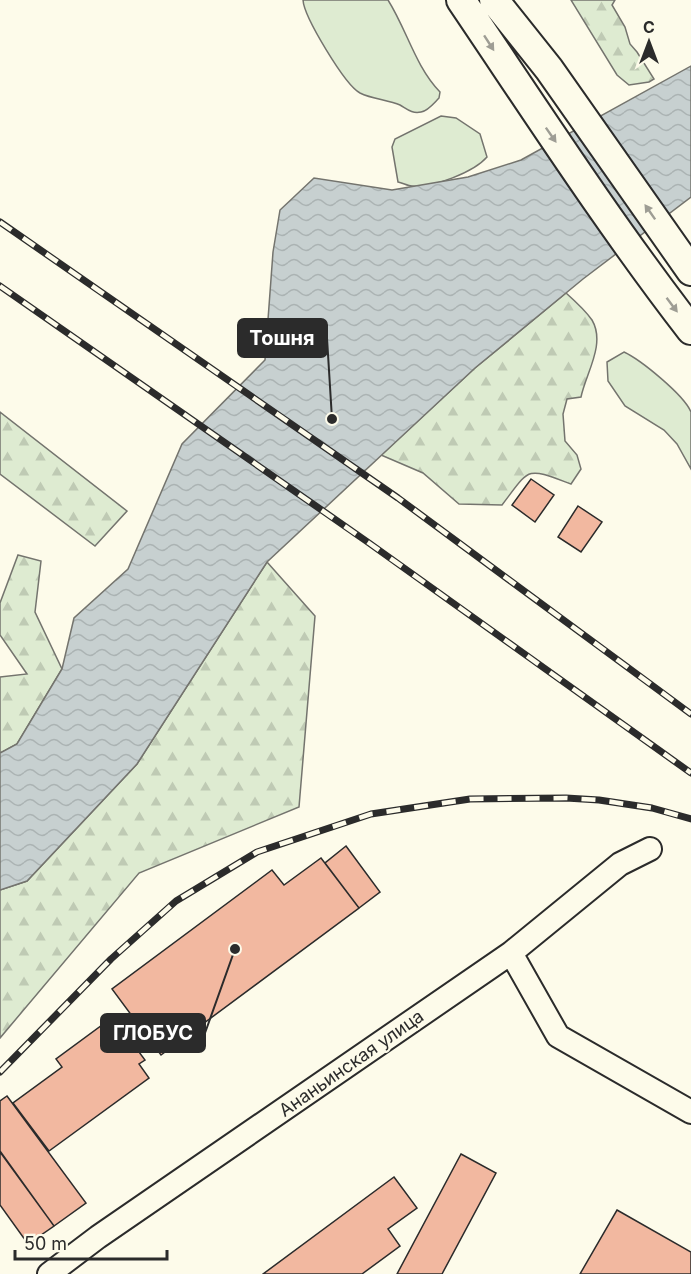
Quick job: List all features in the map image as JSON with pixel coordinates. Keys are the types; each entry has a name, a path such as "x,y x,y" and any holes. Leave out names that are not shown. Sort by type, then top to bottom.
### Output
{"main road":[{"path":"461,0 518,87 653,280 691,330"},
{"path":"494,0 549,69 687,266"}],"street":[{"name":"Ананьинская улица","path":"49,1274 125,1218 511,952 620,864 650,849"},
{"path":"511,952 558,1036 691,1112"}],"green space":[{"path":"303,0 388,0 424,71 440,92 439,98 426,110 415,112 395,103 360,93 345,77 326,50 310,21"},
{"path":"571,0 615,0 612,5 625,27 630,44 654,79 629,85 617,75"},
{"path":"441,116 456,118 480,134 487,157 473,168 442,182 410,186 398,182 392,147 395,139"},
{"path":"566,293 592,320 597,339 594,359 581,397 567,399 563,414 565,441 577,455 581,469 571,484 537,473 530,474 524,477 502,505 459,504 423,473 381,455 475,368"},
{"path":"624,352 641,362 687,405 691,412 691,469 677,444 664,430 625,406 608,381 607,362"},
{"path":"0,412 127,511 95,546 0,474"},
{"path":"18,555 41,561 35,612 62,669 17,744 0,753 0,677 27,674 0,635 0,603"},
{"path":"267,562 315,616 299,807 139,873 0,1038 0,890 27,881 137,764"}],"water":[{"path":"691,66 691,197 583,279 475,368 267,562 137,764 27,881 0,890 0,753 17,744 62,669 74,618 128,569 182,444 265,360 273,252 280,210 314,178 392,190 468,177 521,160"}],"building":[{"path":"531,479 554,495 535,522 512,505"},
{"path":"578,506 602,522 581,552 558,537"},
{"path":"346,846 380,892 359,908 325,863"},
{"path":"321,858 359,908 161,1055 112,989 272,870 284,885"},
{"path":"113,1017 145,1060 139,1064 149,1078 49,1151 13,1103 62,1067 56,1059"},
{"path":"7,1096 86,1203 54,1226 0,1152 0,1101"},
{"path":"0,1151 54,1226 28,1244 0,1205"},
{"path":"461,1154 496,1173 442,1274 397,1274"},
{"path":"394,1177 417,1208 388,1229 400,1246 362,1274 263,1274"},
{"path":"617,1210 691,1252 691,1274 580,1274"}],"railway":[{"path":"0,222 398,498 691,714"},
{"path":"0,286 369,543 691,773"},
{"path":"0,1072 111,959 176,901 257,852 371,814 470,799 599,800 652,808 691,819"}],"place":[{"name":"Тошня","path":"332,419"},
{"name":"ГЛОБУС","path":"235,949"}]}
